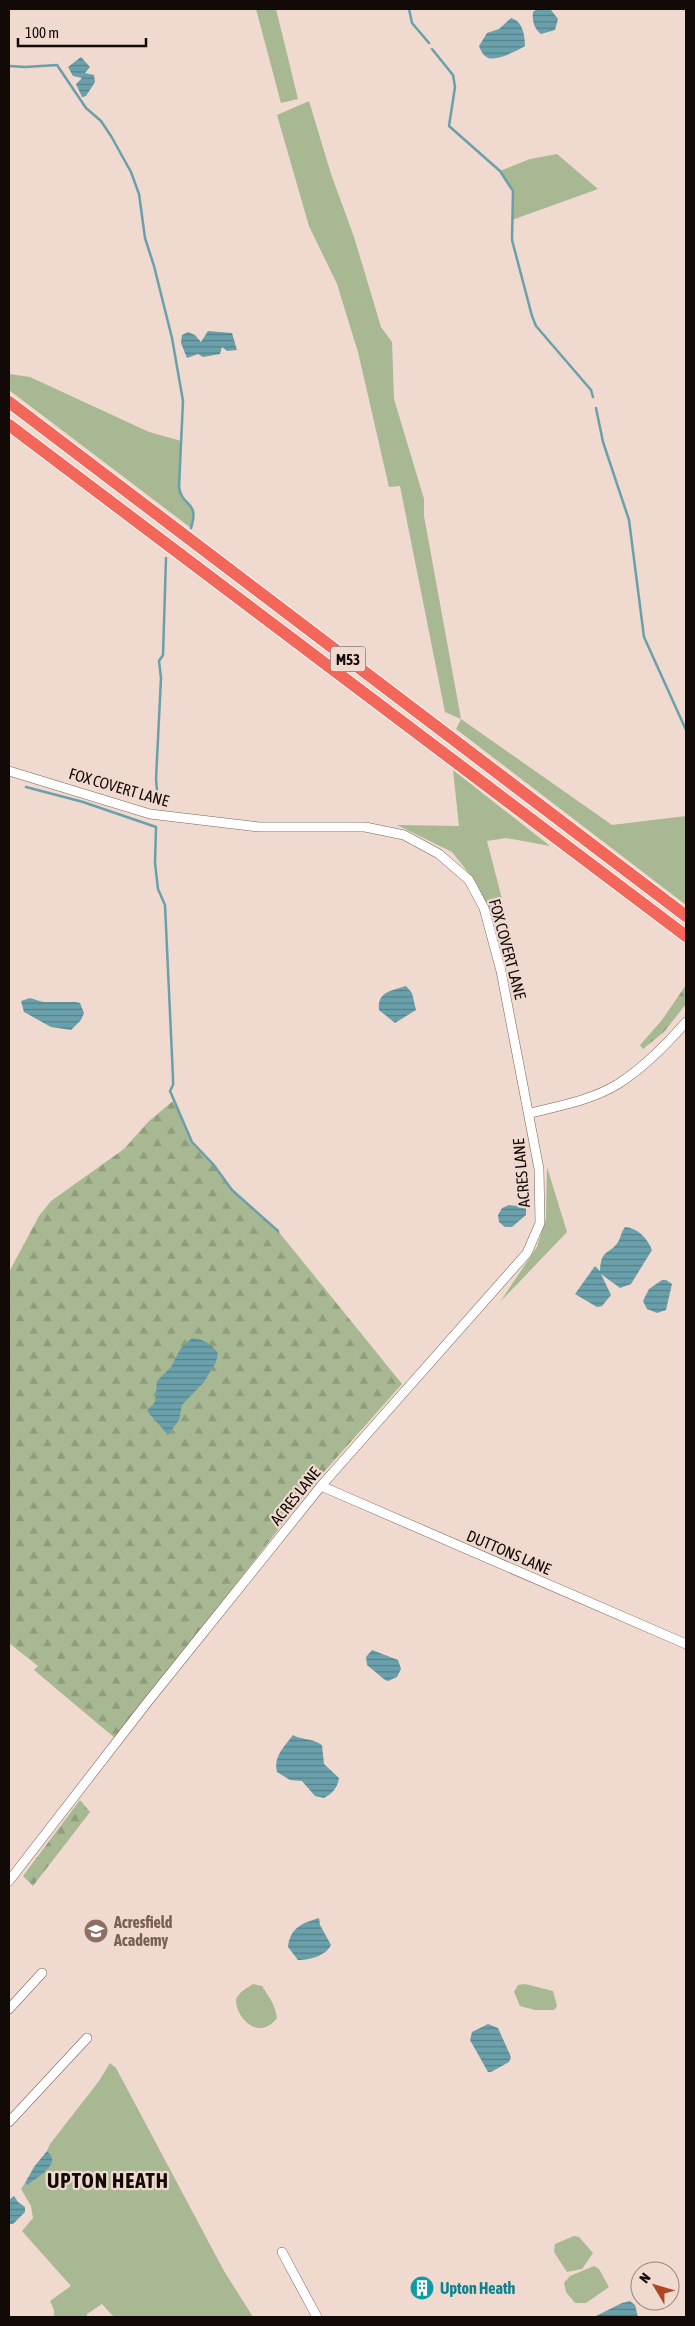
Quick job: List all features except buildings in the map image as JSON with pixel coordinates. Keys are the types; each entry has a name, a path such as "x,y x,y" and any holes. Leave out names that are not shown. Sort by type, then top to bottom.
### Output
{"highway":[{"name":"M53","path":"9,402 686,916"},
{"name":"M53","path":"9,425 686,936"}],"street":[{"name":"FOX COVERT LANE","path":"9,771 150,814 259,826 365,827 404,835 439,854 469,880 484,908 501,971 530,1113"},
{"path":"530,1113 573,1102 617,1084 667,1044 686,1022"},
{"name":"ACRES LANE","path":"9,1881 152,1696 321,1486 527,1253 540,1223 539,1169 530,1113"},
{"name":"DUTTONS LANE","path":"321,1486 686,1644"},
{"path":"9,2009 42,1973"},
{"path":"9,2122 87,2038"},
{"path":"282,2252 317,2317"}],"green space":[{"path":"256,9 276,9 298,99 281,103"},
{"path":"309,101 331,174 354,237 381,327 392,342 394,399 424,499 424,516 461,719 445,712 400,486 389,487 358,352 337,284 309,226 277,115"},
{"path":"557,154 598,189 512,220 513,191 500,171 530,159"},
{"path":"9,374 30,377 149,432 181,441 180,495 191,506 193,518 191,528 9,390"},
{"path":"461,719 612,825 686,816 686,905 456,729"},
{"path":"453,770 550,846 506,838 487,841 502,899 494,919 476,882 452,852 397,825 459,826"},
{"path":"686,985 686,1004 664,1032 643,1049 640,1045 662,1020"},
{"path":"173,1101 192,1142 213,1164 232,1190 278,1231 402,1384 315,1482 116,1739 34,1670 38,1666 9,1643 9,1272 39,1216 51,1201 124,1149 149,1121"},
{"path":"547,1167 567,1232 500,1302 537,1247 546,1218"},
{"path":"80,1800 90,1812 33,1886 23,1876"},
{"path":"253,1984 262,1986 273,2005 277,2018 269,2026 253,2027 241,2016 238,2009 237,1997"},
{"path":"525,1984 553,1991 557,2006 554,2010 535,2010 520,2006 514,1992 518,1985"},
{"path":"110,2063 116,2068 224,2271 253,2317 114,2317 102,2304 87,2314 87,2317 54,2317 54,2310 50,2301 71,2286 22,2231 33,2218 31,2206 21,2189 25,2183 28,2185 47,2170 52,2161 47,2151 50,2144 99,2081"},
{"path":"574,2236 579,2237 593,2253 582,2269 567,2272 554,2252 555,2244"},
{"path":"594,2266 599,2269 609,2287 586,2303 575,2303 566,2292 564,2283 570,2276"}],"water":[{"path":"537,9 551,10 558,19 555,30 541,34 539,32 535,27 533,18 533,12"},
{"path":"511,18 521,26 525,46 494,59 484,55 479,46 487,33 499,29"},
{"path":"81,57 90,67 85,73 94,75 95,82 86,96 82,97 76,84 82,78 73,76 68,67"},
{"path":"208,331 232,333 237,350 227,351 222,347 220,354 203,357 198,354 187,358 181,343 182,335 188,332 195,335 201,342"},
{"path":"406,986 412,993 416,1010 395,1023 379,1010 380,999 391,991"},
{"path":"30,998 43,1002 80,1003 84,1013 81,1020 71,1030 51,1027 24,1012 21,1001"},
{"path":"509,1205 526,1207 526,1215 512,1227 505,1227 499,1222 498,1215 502,1208"},
{"path":"625,1227 634,1229 642,1235 652,1250 631,1284 620,1288 601,1274 611,1295 602,1306 597,1307 575,1294 595,1266 600,1271 604,1255 618,1242"},
{"path":"662,1280 672,1284 666,1310 657,1313 647,1309 643,1301 649,1289"},
{"path":"192,1338 207,1342 218,1353 216,1362 204,1382 182,1405 179,1420 168,1435 147,1411 155,1402 157,1381 171,1367 181,1348"},
{"path":"372,1650 398,1660 401,1669 397,1677 388,1681 385,1680 367,1665 366,1657"},
{"path":"293,1735 322,1745 324,1764 339,1778 334,1790 324,1798 315,1796 302,1781 290,1780 277,1772 278,1757"},
{"path":"319,1918 320,1925 331,1945 329,1949 321,1955 298,1960 288,1947 291,1935 302,1924"},
{"path":"488,2024 498,2028 511,2057 509,2062 491,2072 488,2072 470,2040 472,2032"},
{"path":"47,2151 51,2156 51,2165 43,2174 28,2185 25,2183 34,2167"},
{"path":"14,2196 25,2207 25,2212 13,2224 9,2224 9,2200"},
{"path":"630,2301 630,2311 636,2311 638,2317 594,2317"}],"waterway":[{"path":"409,9 412,23 429,43"},
{"path":"432,49 453,75 455,87 449,126 500,171 513,191 512,240 536,326 591,390 593,397"},
{"path":"9,66 57,65 86,108 101,121 131,172 139,194 145,238 172,338 183,401 179,487 183,498 192,508 193,519 191,528"},
{"path":"596,408 603,442 629,520 644,637 686,730"},
{"path":"155,802 161,678 159,661 163,655 166,558"},
{"path":"26,787 83,802 156,827 155,863 158,889 165,905 173,1078 173,1085 170,1091 192,1142 213,1164 232,1190 278,1231"}],"place":[{"name":"Acresfield Academy","path":"96,1931"},
{"name":"Upton Heath","path":"422,2288"}],"district":[{"name":"UPTON HEATH","path":"108,2180"}]}
